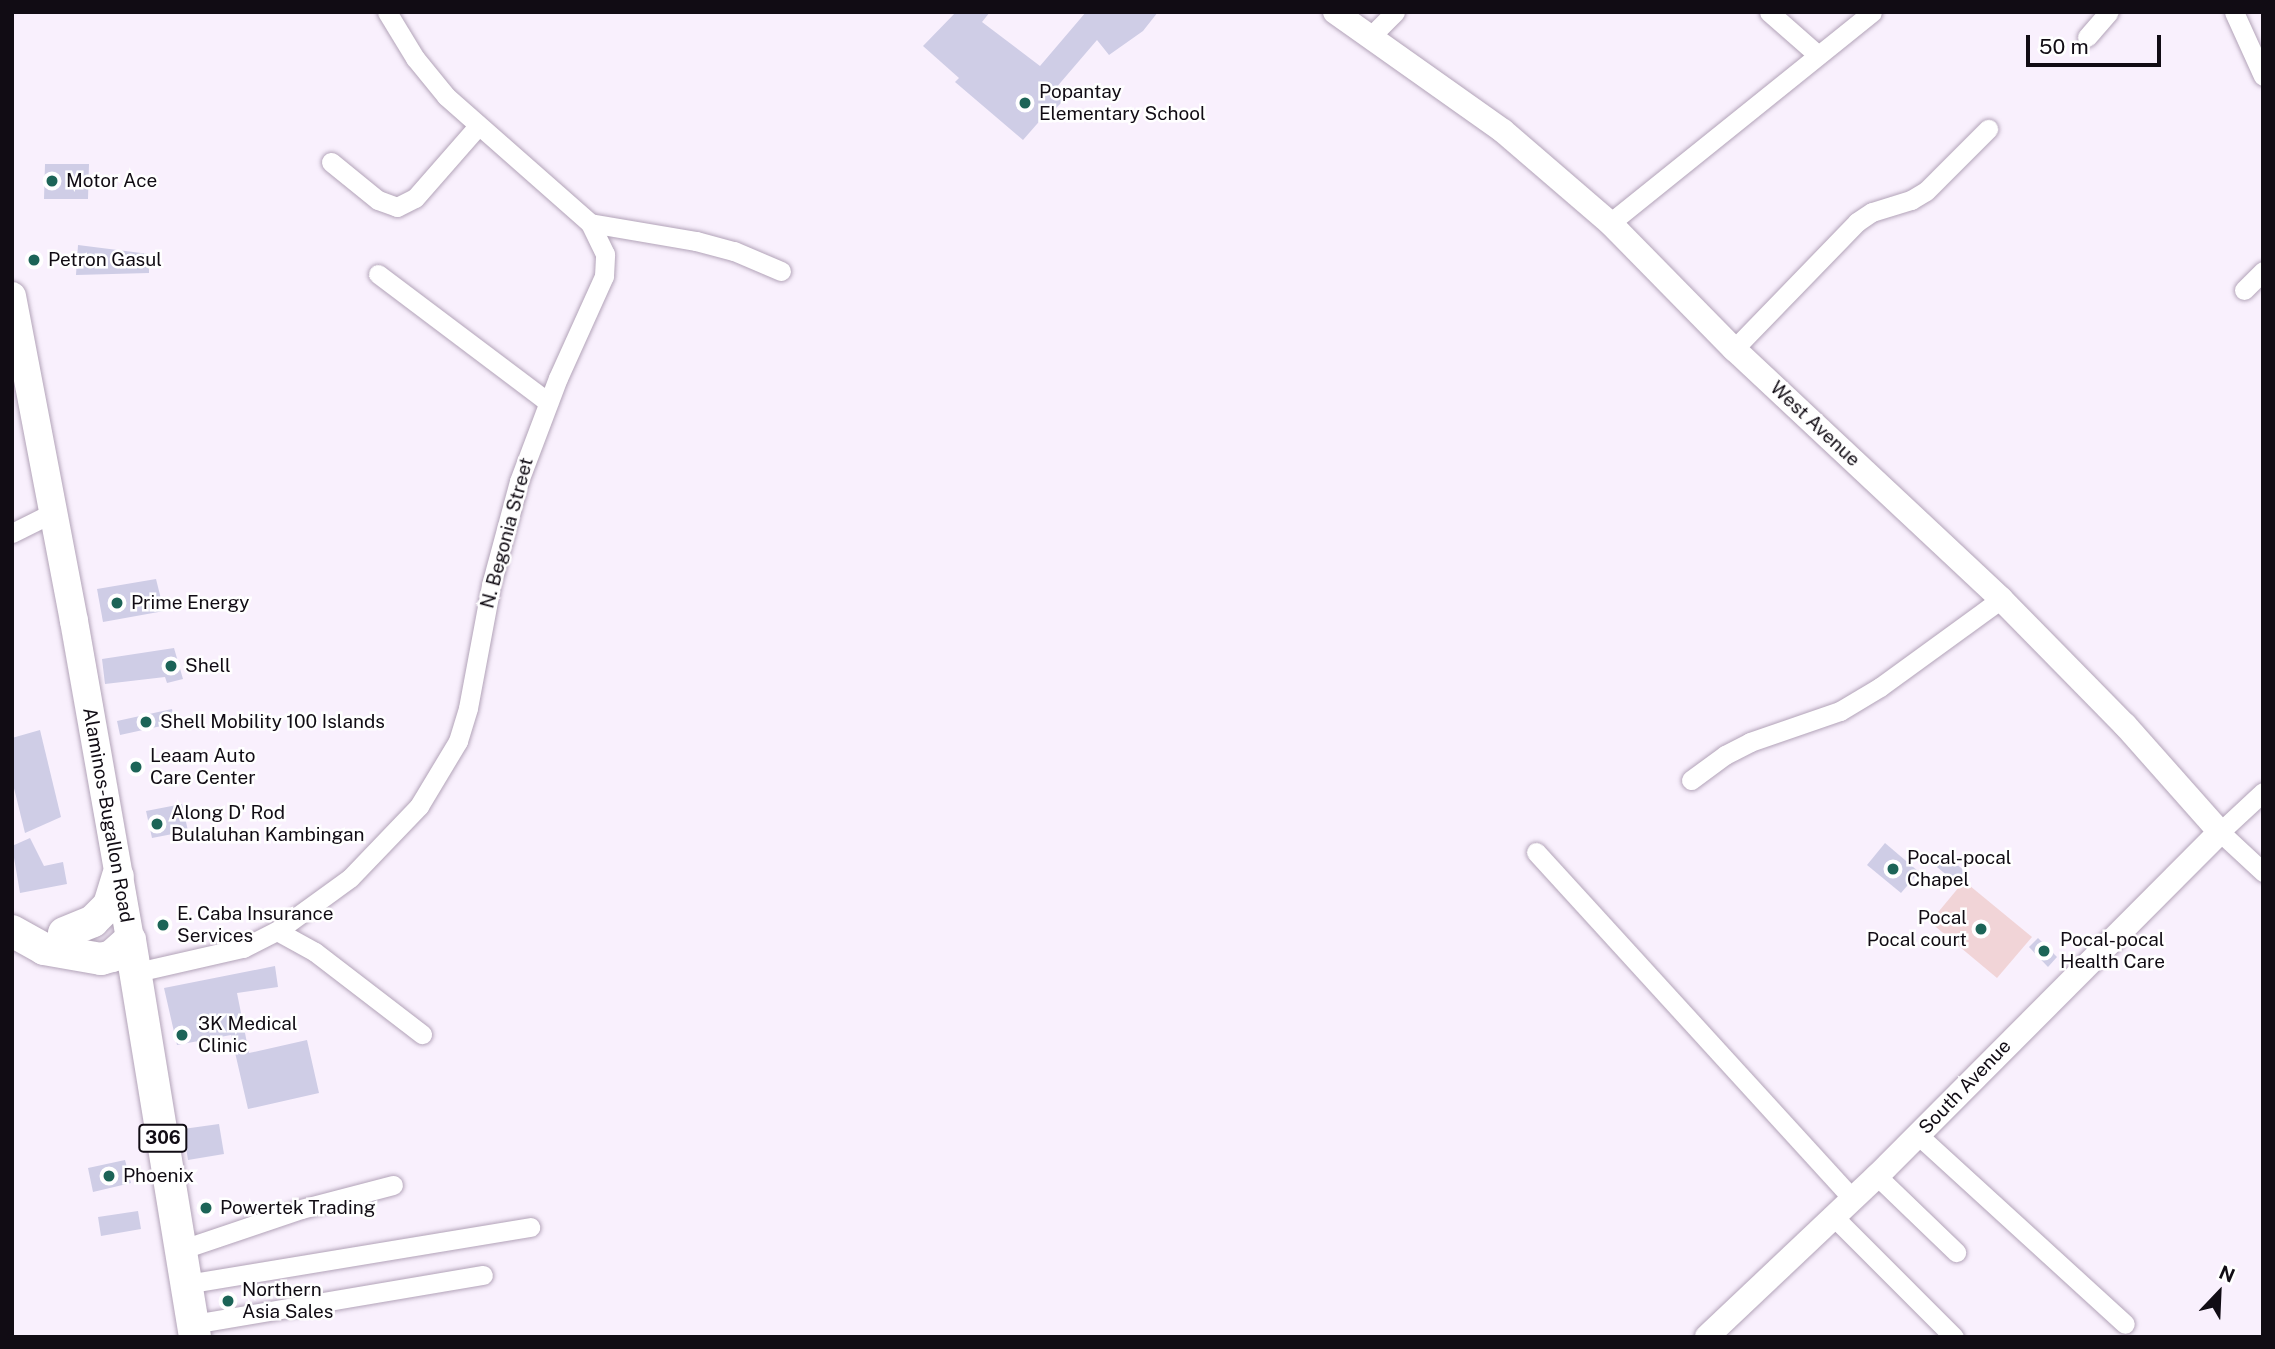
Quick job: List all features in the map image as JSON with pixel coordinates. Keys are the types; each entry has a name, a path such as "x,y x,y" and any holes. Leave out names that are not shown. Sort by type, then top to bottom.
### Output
{"main road":[{"name":"Alaminos-Bugallon Road","path":"12,296 139,983 194,1331"},
{"path":"54,941 93,920 109,905 118,876"},
{"path":"12,930 54,941 130,940"},
{"path":"54,941 86,962 139,983"}],"street":[{"name":"N. Begonia Street","path":"139,983 243,948 277,930 350,878 386,844 419,806 458,741 468,708 491,585 509,513 548,402 604,276 605,254 590,223 446,96 415,58 387,12"},
{"name":"West Avenue","path":"1335,12 1546,165 1610,223 1734,349 2001,599 2125,725 2220,832 2263,872"},
{"path":"1371,36 1395,12"},
{"path":"1769,12 1818,55"},
{"path":"1610,223 1872,12"},
{"path":"2087,37 2109,12"},
{"path":"2234,12 2263,76"},
{"path":"331,162 385,204 404,205 415,198 478,126"},
{"path":"1734,349 1857,222 1872,212 1911,200 1926,191 1988,129"},
{"path":"590,223 696,241 746,255 781,271"},
{"path":"2244,290 2263,271"},
{"path":"378,274 548,402"},
{"path":"12,533 54,512"},
{"path":"1691,780 1725,755 1750,742 1840,711 1880,687 2001,599"},
{"path":"2220,832 2263,792"},
{"name":"South Avenue","path":"1707,1337 1877,1177 2220,832"},
{"path":"1536,852 1853,1199"},
{"path":"277,930 315,952 422,1034"},
{"path":"1918,1135 2125,1324"},
{"path":"1877,1177 1956,1252"},
{"path":"180,1250 301,1209 393,1185"},
{"path":"1833,1216 1954,1337"},
{"path":"186,1284 530,1227"},
{"path":"194,1331 483,1275"}],"shaded area":[{"name":"Pocal Pocal court","path":"1964,881 2032,937 1997,978 1930,922"}],"building":[{"path":"956,12 990,12 982,22 1040,66 1086,12 1158,12 1143,31 1109,55 1097,40 1055,89 1065,99 1054,110 1051,108 1023,140 955,82 959,78 923,46"},
{"path":"45,164 89,164 88,199 44,199"},
{"path":"78,245 149,254 149,273 76,275"},
{"path":"156,579 164,611 103,622 97,589"},
{"path":"174,648 183,679 167,683 165,677 105,684 102,659"},
{"name":"Shell Mobility 100 Islands","path":"172,709 175,723 120,735 117,721"},
{"path":"40,730 61,817 25,833 12,780 12,738"},
{"path":"182,804 188,831 152,838 146,811"},
{"path":"30,838 44,866 63,862 67,884 20,893 12,846"},
{"name":"Pocal-pocal Chapel","path":"1885,843 1919,872 1901,893 1867,865"},
{"path":"1946,856 1965,871 1955,882 1937,867"},
{"path":"2038,938 2057,957 2048,967 2029,947"},
{"path":"275,966 278,987 237,993 249,1053 307,1040 319,1093 248,1109 231,1035 177,1045 164,988"},
{"path":"219,1124 224,1154 188,1160 183,1129"},
{"name":"Phoenix","path":"125,1160 131,1183 93,1192 88,1168"},
{"path":"138,1211 141,1229 101,1236 98,1217"}],"place":[{"name":"Popantay Elementary School","path":"1025,103"},
{"name":"Motor Ace","path":"52,181"},
{"name":"Petron Gasul","path":"34,260"},
{"name":"Prime Energy","path":"117,603"},
{"name":"Shell","path":"171,666"},
{"name":"Shell Mobility 100 Islands","path":"146,722"},
{"name":"Leaam Auto Care Center","path":"136,767"},
{"name":"Along D' Rod Bulaluhan Kambingan","path":"157,824"},
{"name":"Pocal-pocal Chapel","path":"1893,869"},
{"name":"E. Caba Insurance Services","path":"163,925"},
{"name":"Pocal Pocal court","path":"1981,929"},
{"name":"Pocal-pocal Health Care","path":"2044,951"},
{"name":"3K Medical Clinic","path":"182,1035"},
{"name":"Phoenix","path":"109,1176"},
{"name":"Powertek Trading","path":"206,1208"},
{"name":"Northern Asia Sales","path":"228,1301"}]}
